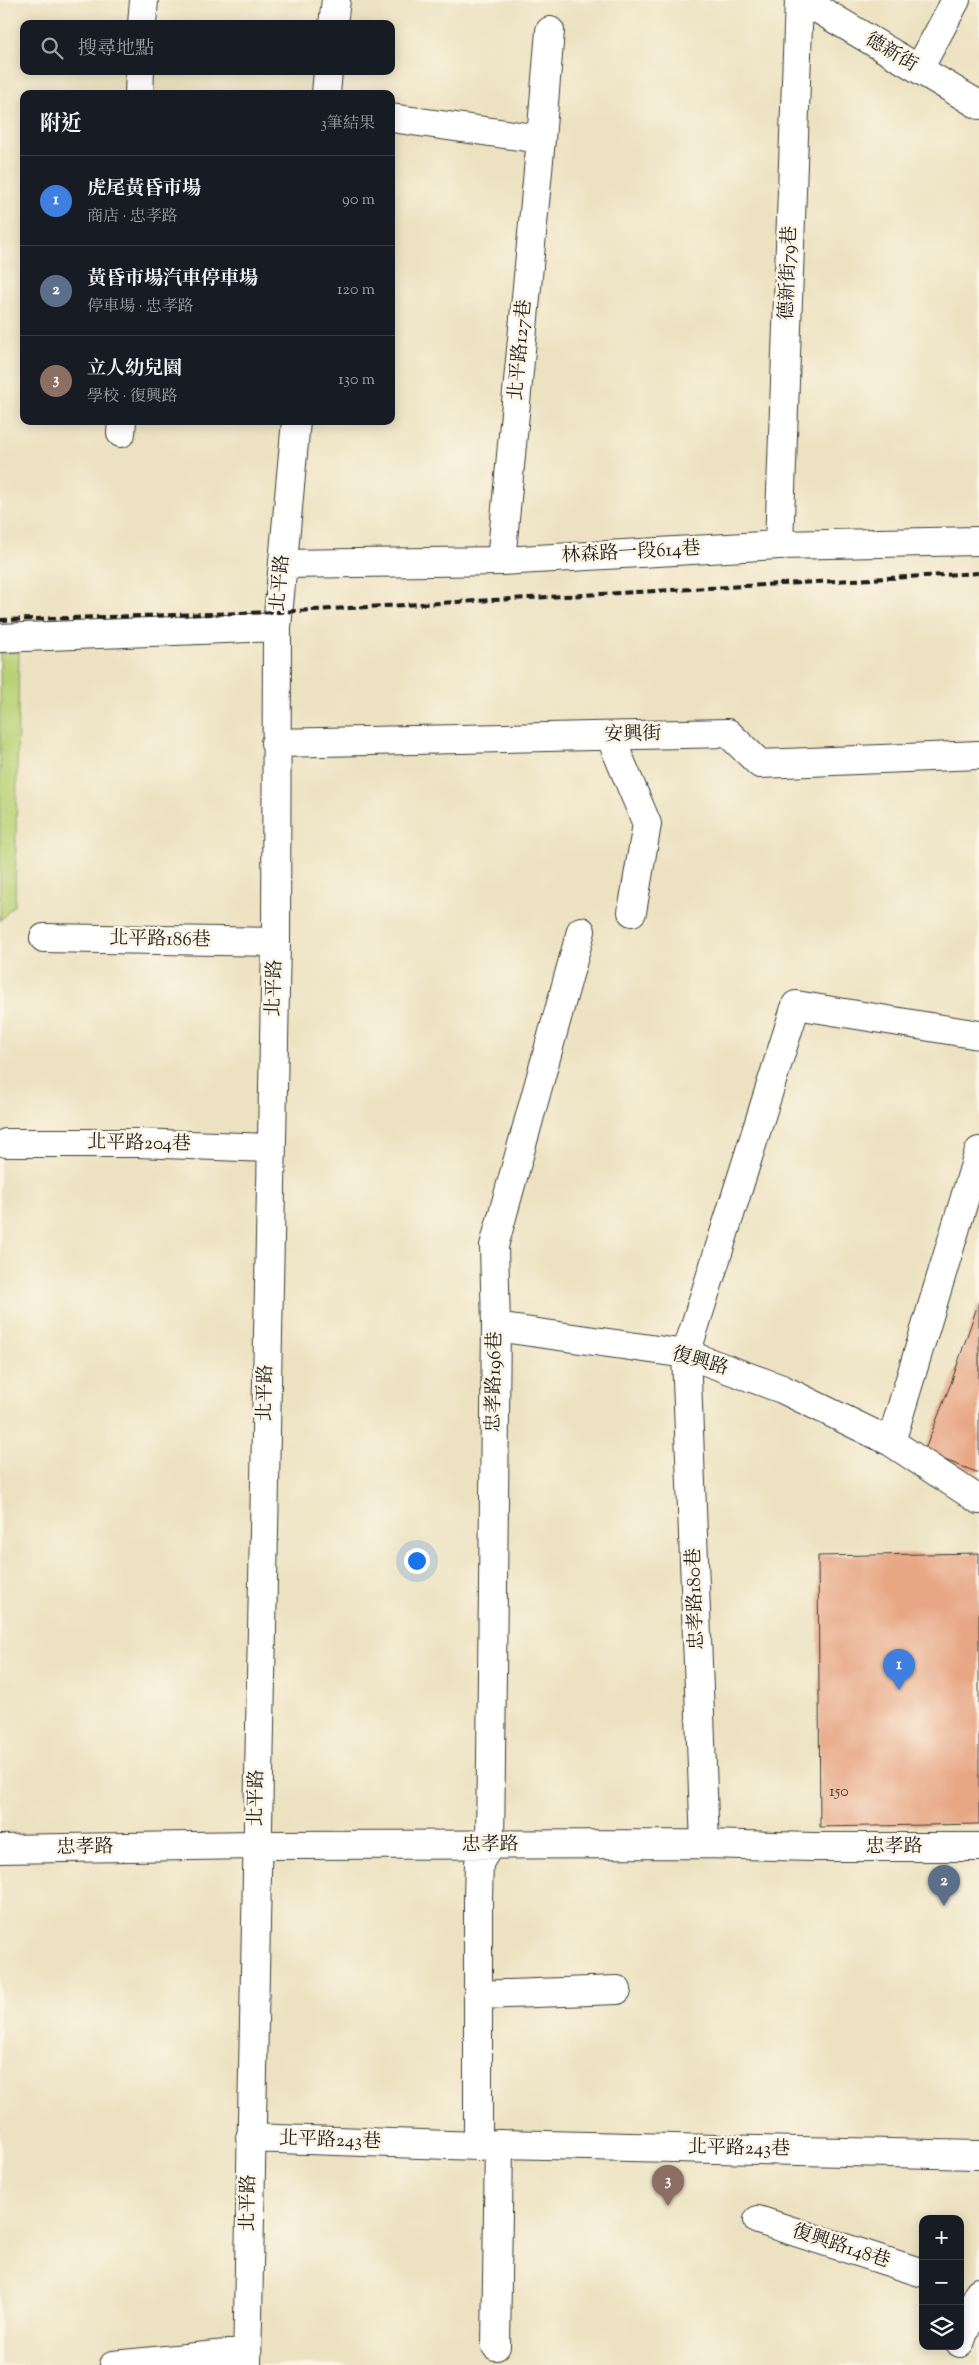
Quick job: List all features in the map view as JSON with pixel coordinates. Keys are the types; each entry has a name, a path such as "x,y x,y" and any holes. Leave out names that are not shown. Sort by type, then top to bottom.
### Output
{"street":[{"path":"142,20 144,0"},
{"path":"334,20 336,0"},
{"path":"919,69 956,0"},
{"name":"德新街","path":"812,3 979,105"},
{"name":"德新街79巷","path":"779,545 812,3"},
{"name":"北平路127巷","path":"500,561 550,31"},
{"path":"139,90 140,75"},
{"path":"326,90 328,75"},
{"path":"395,119 541,139"},
{"name":"北平路","path":"247,2359 250,2138 276,942 275,743 277,627 296,425"},
{"name":"林森路一段614巷","path":"283,564 500,561 779,545 979,541"},
{"path":"0,638 277,627"},
{"name":"安興街","path":"275,743 728,733 760,764 979,755"},
{"path":"610,736 647,824 632,912"},
{"name":"忠孝路196巷","path":"490,1845 496,1327 494,1246 582,931"},
{"name":"北平路186巷","path":"44,938 276,942"},
{"name":"忠孝路180巷","path":"705,1844 686,1354 796,1005 979,1035"},
{"name":"北平路204巷","path":"6,1143 138,1143 271,1148"},
{"path":"891,1442 979,1151"},
{"name":"復興路","path":"496,1327 686,1354 782,1390 891,1442 979,1500"},
{"name":"忠孝路","path":"0,1849 256,1845 705,1844 812,1847 979,1847"},
{"path":"490,1845 479,1863 478,1995 489,2145 496,2346"},
{"path":"478,1995 617,1990"},
{"name":"北平路243巷","path":"250,2138 489,2145 979,2154"},
{"name":"復興路148巷","path":"758,2220 919,2272"},
{"path":"964,2286 979,2291 964,2331"},
{"path":"952,2365 958,2350"},
{"path":"114,2365 247,2359"}],"green space":[{"path":"19,652 15,904 0,921 0,653"}],"building":[{"path":"979,1301 979,1473 924,1452 951,1383"},
{"path":"979,1553 979,1824 820,1827 818,1556"}],"railway":[{"path":"0,620 278,612 979,573"}],"place":[{"name":"虎尾黃昏市場","path":"899,1690"},
{"name":"黃昏市場汽車停車場","path":"944,1906"},
{"name":"立人幼兒園","path":"668,2206"}]}
